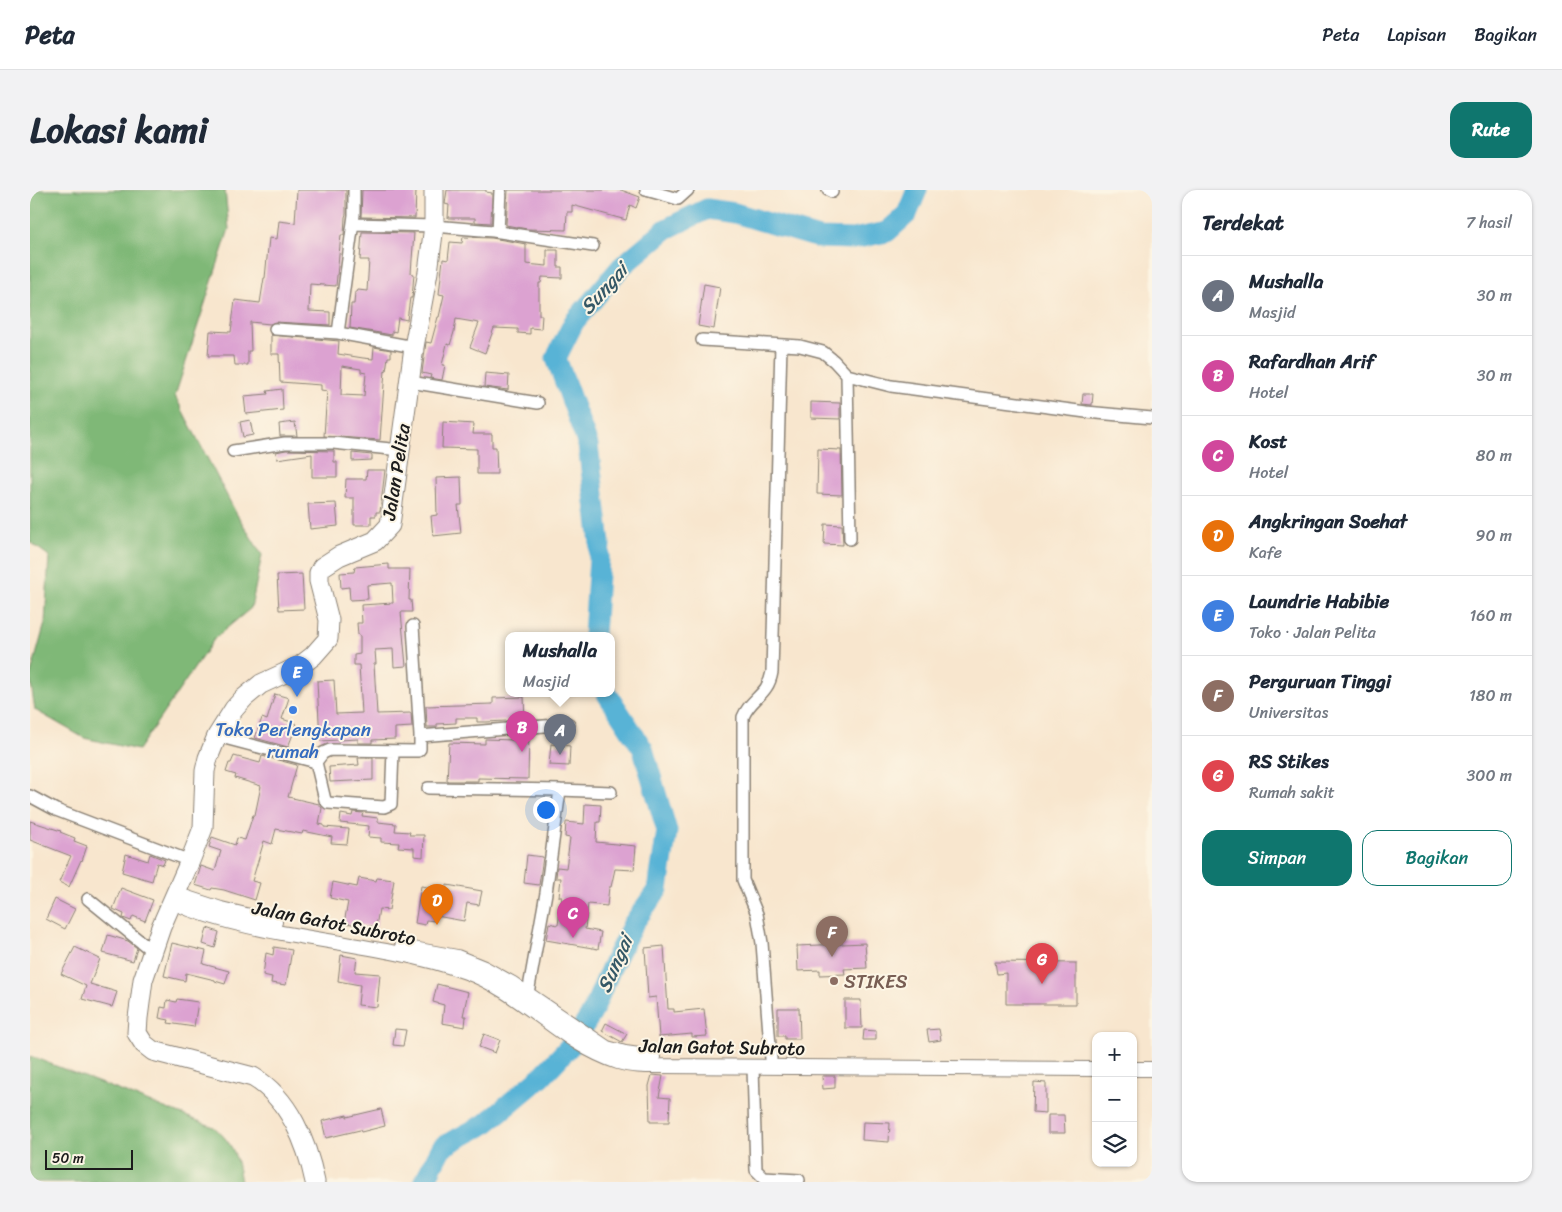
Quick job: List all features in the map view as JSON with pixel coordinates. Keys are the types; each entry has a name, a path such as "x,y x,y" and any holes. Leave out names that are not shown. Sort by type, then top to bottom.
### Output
{"highway":[{"name":"Jalan Pelita","path":"315,1182 311,1164 295,1122 274,1094 260,1081 253,1077 153,1051 144,1044 137,1033 138,1018 143,980 152,951 203,828 205,771 217,736 234,708 244,698 261,684 300,666 313,656 328,639 329,620 320,588 319,573 322,567 329,561 375,541 390,525 414,347 428,272 434,226 434,190"}],"street":[{"path":"338,333 353,224 354,190"},
{"path":"498,232 500,190"},
{"path":"646,190 678,199 688,190"},
{"path":"353,224 434,226 498,232 593,246"},
{"path":"275,328 338,333 414,347"},
{"path":"702,340 800,346 822,352 834,361 847,375 891,386 1086,412 1152,418"},
{"path":"771,1059 762,943 757,914 744,880 743,717 746,709 766,690 772,672 781,345"},
{"path":"847,375 850,539"},
{"path":"410,382 538,403"},
{"path":"233,451 285,443 333,443 400,450"},
{"path":"316,762 323,753 330,750 418,751 420,749 413,626"},
{"path":"420,736 570,724"},
{"path":"217,736 316,762"},
{"path":"316,762 325,800 328,803 384,807 391,804 392,751"},
{"path":"428,788 610,792"},
{"path":"528,993 546,893 560,790"},
{"path":"30,796 56,810 190,861"},
{"name":"Jalan Gatot Subroto","path":"174,898 195,912 230,921 380,947 434,952 457,957 484,968 528,993 554,1019"},
{"path":"88,899 152,951"},
{"name":"Jalan Gatot Subroto","path":"380,947 440,964 486,980 554,1019 619,1062 642,1066 1092,1069"},
{"name":"Jalan Gatot Subroto","path":"596,1047 637,1056 678,1059 1092,1061"},
{"path":"1137,1061 1152,1061"},
{"path":"753,1067 756,1170 764,1178 780,1181 799,1180"},
{"path":"1137,1069 1152,1070"}],"green space":[{"path":"30,190 225,190 229,229 175,396 236,513 262,555 251,608 215,638 138,750 84,738 35,710 30,677 45,623 49,556 30,542"},
{"path":"30,1056 214,1127 234,1152 241,1182 30,1182"}],"building":[{"path":"297,190 346,190 344,235 341,235 336,286 310,284 309,311 330,312 330,325 250,322 251,351 248,351 248,365 235,365 234,356 208,356 210,331 231,332 235,300 260,303 265,278 269,238 277,239 279,221 295,223"},
{"path":"362,190 416,190 415,218 361,217"},
{"path":"447,190 486,190 486,192 492,193 491,223 475,222 475,218 448,218 449,205 445,204"},
{"path":"508,190 621,190 640,197 636,208 630,205 626,220 572,205 572,212 567,212 566,230 527,229 506,225"},
{"path":"362,232 414,233 411,273 414,274 412,298 410,298 407,320 398,318 396,332 392,331 392,335 350,328 351,304 354,304 355,292 358,290 367,291 369,260 360,260"},
{"path":"463,237 492,238 526,244 526,264 547,266 547,250 558,250 558,267 562,267 562,278 542,277 541,283 539,283 539,315 542,315 541,329 530,328 530,334 518,333 518,329 494,328 485,353 470,347 479,323 456,319 454,332 450,345 447,344 442,365 445,365 442,380 430,378 431,375 422,373 426,342 431,343 444,295 439,294 443,259 448,260 450,242 462,243"},
{"path":"704,284 720,287 714,329 698,326"},
{"path":"271,335 339,341 338,354 363,358 373,359 374,347 391,350 391,357 388,357 385,370 380,440 324,436 327,391 321,390 321,385 280,382 279,354 271,354","holes":["342,366 361,369 361,372 366,373 364,396 341,395"]},
{"path":"485,373 509,375 508,390 484,387"},
{"path":"282,389 283,410 246,414 244,396 268,394 267,391"},
{"path":"1083,394 1093,394 1092,405 1082,404"},
{"path":"811,402 840,403 840,419 811,418"},
{"path":"250,420 253,435 243,437 240,422"},
{"path":"295,422 297,436 280,436 279,424"},
{"path":"443,422 474,424 473,434 492,434 492,447 496,447 497,474 477,474 477,449 442,448"},
{"path":"818,449 841,450 842,495 817,494"},
{"path":"286,450 334,451 334,462 337,462 337,477 312,477 312,454 277,459 276,452"},
{"path":"352,453 372,455 372,460 352,461"},
{"path":"367,470 385,470 380,512 376,512 376,516 371,516 371,525 354,525 354,498 345,498 346,479 366,479"},
{"path":"461,477 462,505 458,505 461,533 433,536 431,516 437,515 436,478"},
{"path":"336,503 338,526 310,529 308,504"},
{"path":"825,524 842,525 843,545 824,544"},
{"path":"389,564 389,569 410,569 409,600 411,600 412,612 401,612 406,666 394,667 393,649 375,650 377,714 411,713 412,727 395,728 395,739 372,740 372,743 358,743 358,739 320,741 317,681 334,680 336,714 362,713 359,665 354,665 354,655 360,654 360,635 358,635 357,623 362,623 361,605 393,603 392,583 367,585 368,599 350,600 349,587 341,588 340,573 354,572 355,567"},
{"path":"302,574 304,609 279,610 277,575"},
{"path":"275,694 289,698 282,719 297,724 288,747 255,738 262,718 267,720"},
{"path":"524,697 525,720 477,722 477,718 456,718 456,723 437,724 437,727 427,727 426,706 493,704 493,698"},
{"path":"529,735 528,779 478,778 478,781 447,781 449,743 485,744 485,739 513,740 513,736"},
{"path":"551,744 570,746 569,766 549,765"},
{"path":"234,756 260,763 262,756 297,765 288,797 319,804 322,808 319,824 324,825 324,827 349,829 347,844 331,843 332,837 303,831 302,834 276,829 272,844 264,841 252,881 260,883 255,900 224,890 212,888 211,890 195,885 201,866 215,871 221,851 209,847 212,837 235,845 237,838 245,840 253,815 255,815 261,786 235,778 236,775 226,772"},
{"path":"358,758 373,758 373,780 330,782 329,767 359,765"},
{"path":"585,804 601,805 600,822 597,822 596,842 636,846 634,870 615,869 611,887 609,887 607,906 588,904 585,929 601,932 598,949 546,940 549,923 558,925 562,897 559,897 561,878 556,878 557,867 566,868 570,838 565,837 566,822 584,824"},
{"path":"353,812 363,813 362,816 378,818 378,822 396,824 395,831 410,832 409,835 424,835 423,857 414,856 414,848 398,847 399,843 381,842 381,838 368,837 369,826 340,823 341,814 352,816"},
{"path":"30,821 61,831 75,838 74,841 87,846 69,887 59,882 71,856 30,840"},
{"path":"126,854 148,861 150,854 165,860 163,865 157,863 152,881 122,872"},
{"path":"527,855 543,857 539,885 524,883"},
{"path":"359,878 376,881 377,878 394,880 389,910 379,909 376,927 344,923 348,902 330,898 333,882 357,887"},
{"path":"447,885 482,891 479,905 467,903 464,921 436,916 435,921 426,920 425,925 415,923 421,886 446,890"},
{"path":"121,888 153,900 145,921 133,916 131,921 123,918 124,914 113,909"},
{"path":"55,899 75,909 65,929 46,919"},
{"path":"207,928 219,932 215,948 203,944"},
{"path":"108,935 128,941 137,948 133,961 103,953"},
{"path":"172,943 206,951 203,964 229,971 225,984 186,973 185,981 164,976"},
{"path":"865,943 867,968 844,969 845,974 820,975 820,970 798,971 797,946"},
{"path":"664,946 668,1009 674,1009 674,1012 704,1009 707,1036 692,1037 692,1034 659,1037 656,997 648,998 645,948"},
{"path":"75,947 100,959 90,984 117,992 112,1007 82,999 86,986 61,974"},
{"path":"274,947 292,950 286,985 271,983 272,977 263,975 266,953 273,955"},
{"path":"341,955 357,958 355,972 380,974 377,1007 358,1005 360,985 338,981"},
{"path":"995,962 1076,963 1076,1004 1006,1004 1006,973 997,974"},
{"path":"437,984 468,992 463,1016 466,1016 465,1027 442,1023 444,1005 433,1002"},
{"path":"177,999 198,1002 194,1027 168,1023 169,1020 159,1018 161,1007 166,1008 167,1000 176,1002"},
{"path":"845,1000 861,1000 862,1028 845,1028"},
{"path":"778,1008 799,1008 800,1039 785,1039 785,1036 778,1036"},
{"path":"606,1023 627,1034 622,1042 602,1031"},
{"path":"395,1029 406,1030 403,1046 393,1045"},
{"path":"939,1029 941,1040 929,1042 927,1030"},
{"path":"864,1030 876,1031 876,1040 863,1040"},
{"path":"484,1034 500,1040 495,1053 479,1047"},
{"path":"652,1075 663,1076 659,1097 670,1098 669,1122 650,1122 649,1086"},
{"path":"822,1076 835,1076 835,1088 823,1089"},
{"path":"1034,1082 1046,1083 1046,1113 1033,1112"},
{"path":"381,1109 385,1126 326,1138 322,1121"},
{"path":"1048,1115 1064,1115 1065,1133 1048,1133"},
{"path":"863,1122 890,1123 889,1142 862,1140"}],"waterway":[{"name":"Sungai","path":"594,632 600,543 588,445 556,358 574,322 621,267 666,229 707,209 735,213 819,238 853,239 887,232 907,214 917,190"},
{"name":"Sungai","path":"424,1182 442,1147 485,1124 541,1077 572,1044 592,1013 611,968 633,924 658,889 667,831 643,749 609,697"}],"place":[{"name":"Laundrie Habibie","path":"297,697"},
{"name":"Toko Perlengkapan rumah","path":"293,710"},
{"name":"Rafardhan Arif","path":"522,752"},
{"name":"Mushalla","path":"560,755"},
{"name":"Angkringan Soehat","path":"437,925"},
{"name":"Kost","path":"573,938"},
{"name":"Perguruan Tinggi","path":"832,957"},
{"name":"STIKES","path":"834,981"},
{"name":"RS Stikes","path":"1042,984"}]}
